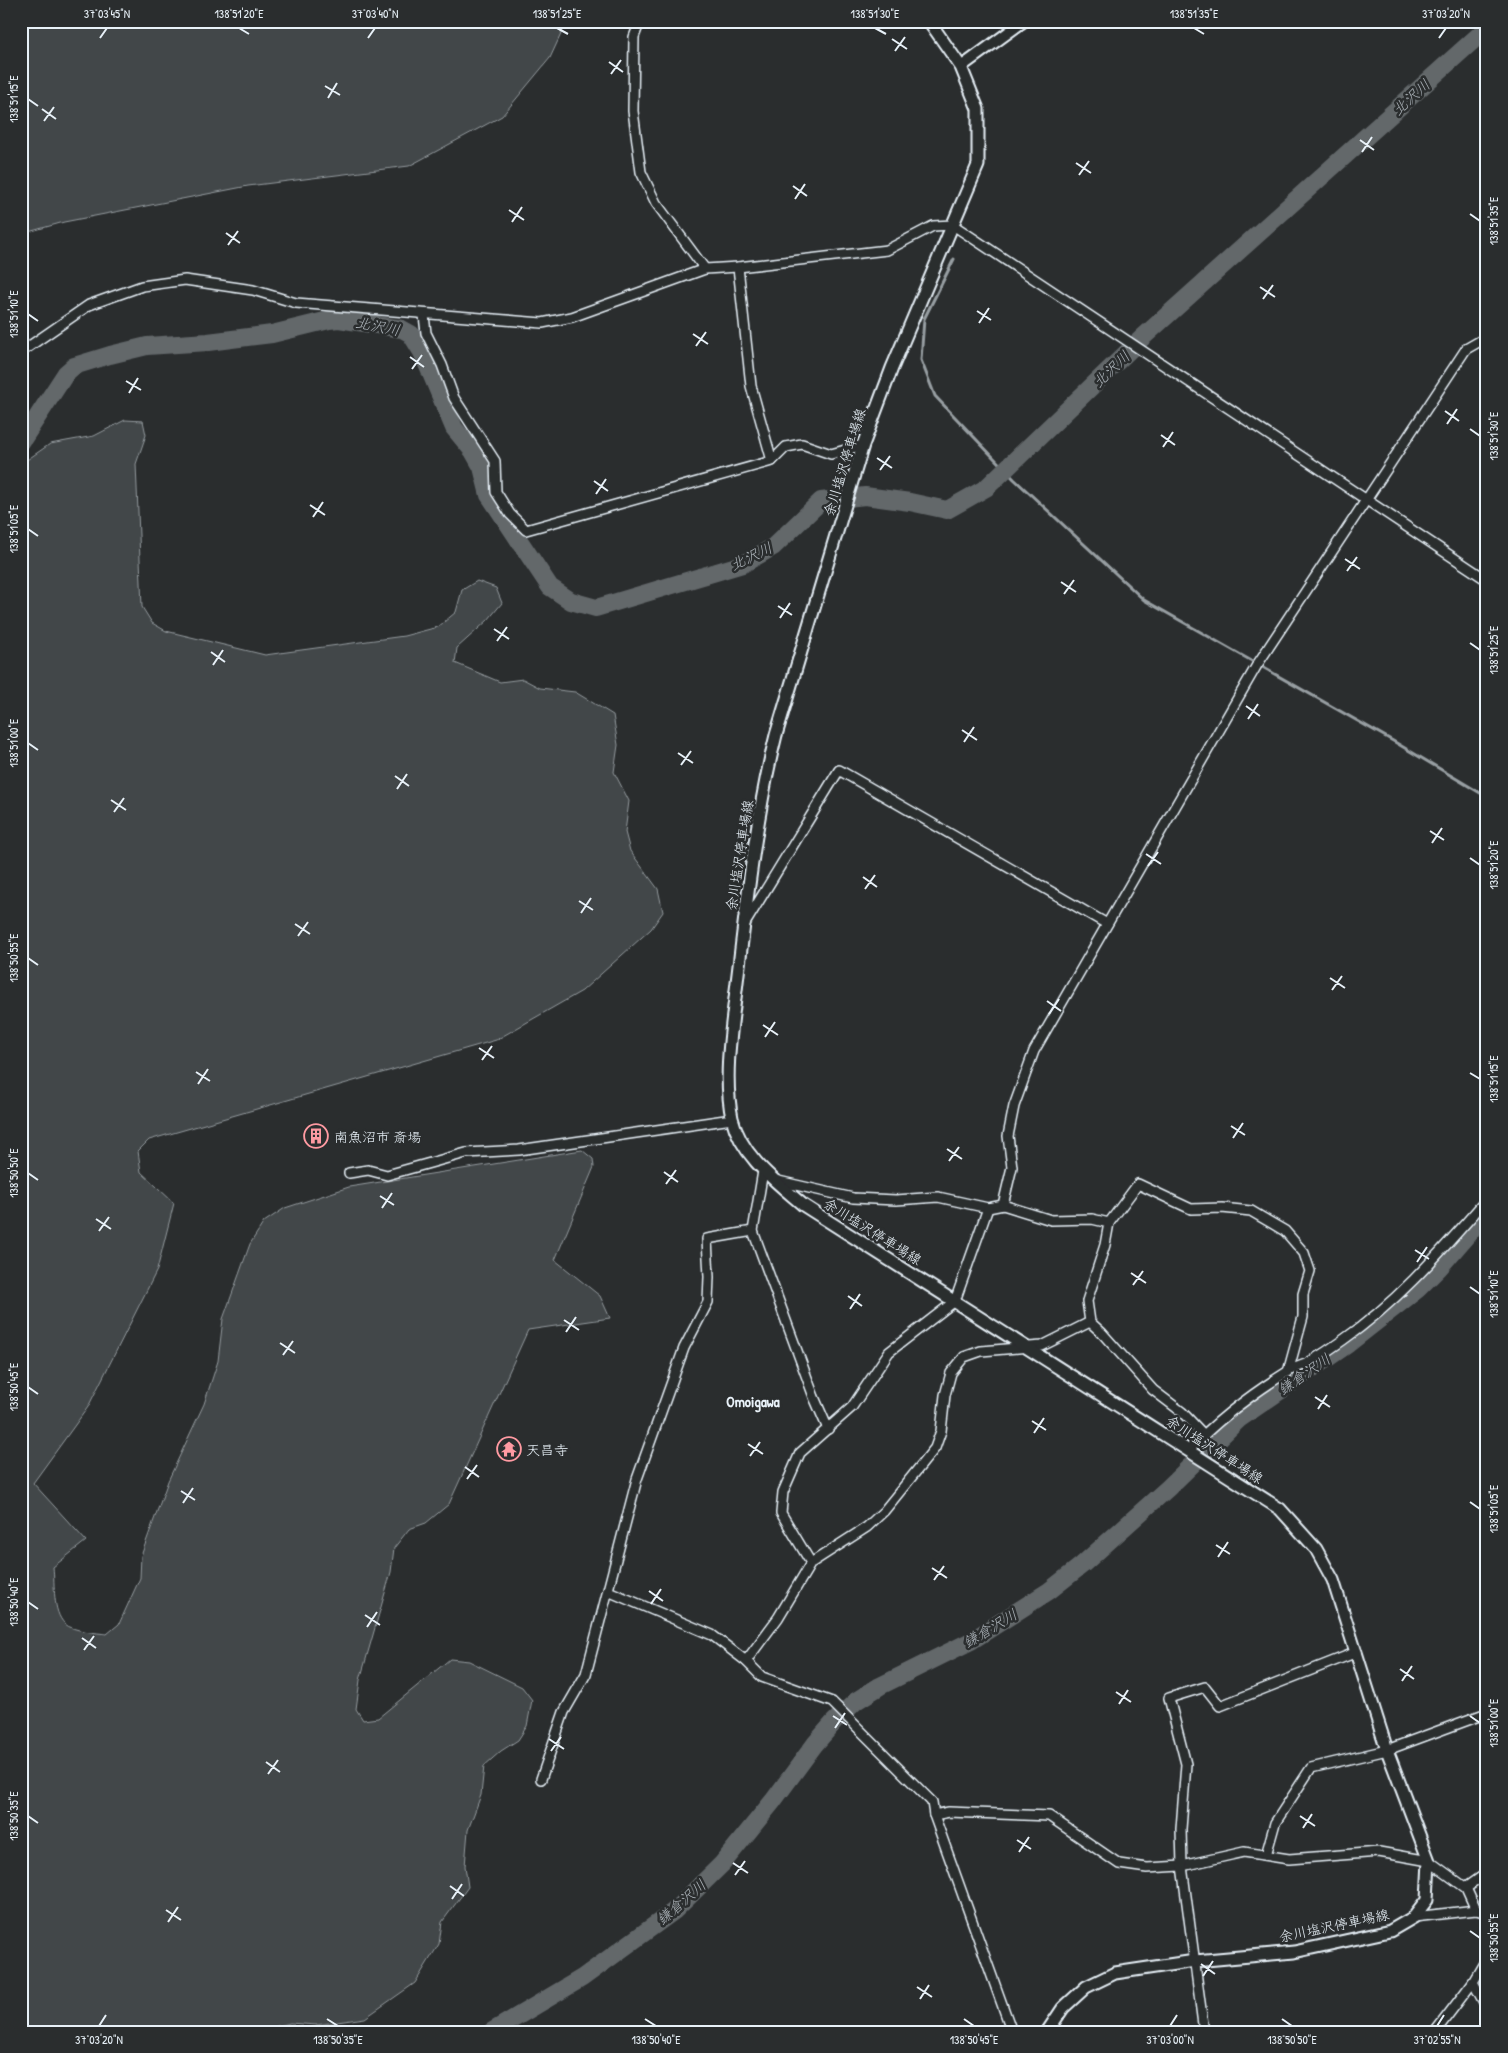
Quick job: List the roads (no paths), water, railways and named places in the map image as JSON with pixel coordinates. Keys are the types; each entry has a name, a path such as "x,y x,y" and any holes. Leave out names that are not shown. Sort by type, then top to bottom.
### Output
{"main road":[{"name":"余川塩沢停車場線","path":"929,21 961,67 978,109 978,166 892,368 862,445 839,529 776,735 767,770 744,925 728,1065 732,1119 743,1144 763,1171 803,1205 1280,1509 1316,1549 1333,1580 1387,1750 1429,1861 1426,1900 1414,1918 1390,1931 1294,1952 1195,1961 1115,1973 1086,1986 1063,2008 1047,2032"}],"street":[{"path":"640,21 634,36 632,111 641,172 656,203 705,269"},
{"path":"961,67 1024,21"},
{"path":"21,352 89,305 142,286 185,280 253,290 296,303 424,315 542,323 572,317 705,269 887,250 933,226 954,225 1487,580"},
{"path":"738,267 751,386 772,461"},
{"path":"424,315 426,333 442,365 454,398 495,461 496,492 510,514 526,530 772,461 786,447 802,444 831,454 862,445"},
{"path":"1003,1205 1012,1167 1008,1136 1014,1106 1034,1051 1257,665 1466,349 1487,337"},
{"path":"744,925 839,770 1107,924"},
{"path":"349,1173 368,1170 387,1174 466,1154 519,1150 732,1119"},
{"path":"763,1171 752,1231 814,1397 828,1428"},
{"path":"774,1180 853,1198 896,1200 938,1197 988,1208 1003,1205 1051,1220 1092,1219 1109,1223"},
{"path":"1204,1434 1182,1412 1153,1390 1090,1322 1087,1301 1105,1245 1109,1223 1138,1184 1191,1210 1222,1208 1251,1211 1285,1231 1304,1253 1310,1271 1303,1294 1303,1317 1288,1372"},
{"path":"1189,1450 1204,1434 1239,1406 1288,1372 1343,1340 1396,1298 1487,1199"},
{"path":"811,1563 781,1512 783,1492 800,1453 852,1407 889,1352 955,1301 988,1208"},
{"path":"542,1780 564,1712 586,1674 637,1480 684,1348 708,1302 707,1239 752,1231"},
{"path":"746,1661 778,1618 811,1563 867,1527 884,1510 935,1448 942,1431 946,1395 951,1373 964,1357 981,1351 1042,1346 1090,1322"},
{"path":"608,1591 712,1635 746,1661 762,1677 832,1702 932,1802 934,1815 1012,2032"},
{"path":"1204,2032 1182,1866 1181,1829 1186,1764 1169,1698 1205,1687 1220,1706 1357,1652"},
{"path":"1266,1855 1275,1823 1312,1768 1387,1750 1487,1713"},
{"path":"934,1815 949,1812 1049,1816 1119,1864 1147,1868 1182,1866 1244,1852 1289,1859 1379,1852 1429,1861 1466,1888 1476,1910"},
{"path":"1466,1888 1487,1873"},
{"path":"1414,1918 1476,1910 1487,1913"},
{"path":"1435,2032 1473,1982 1487,1958"},
{"path":"1473,1982 1487,2008"}],"waterway":[{"name":"北沢川","path":"21,442 66,373 74,366 147,346 208,342 272,334 339,319 402,329 411,334 422,352 454,428 473,451 482,467 489,495 550,587 571,601 596,608 743,564 773,547 821,501 865,496 910,502 947,510 986,488 1142,338 1487,28"},
{"path":"954,259 924,319 921,360 935,396 1014,479 1144,600 1393,741 1487,797"},
{"name":"鎌倉沢川","path":"491,2032 582,1978 674,1911 722,1864 773,1801 815,1744 856,1701 880,1686 971,1641 1049,1591 1082,1565 1168,1488 1239,1419 1348,1344 1418,1289 1439,1268 1487,1212"}],"place":[{"name":"南魚沼市 斎場","path":"316,1136"},
{"name":"天昌寺","path":"509,1449"}],"district":[{"name":"Omoigawa","path":"753,1401"}]}
